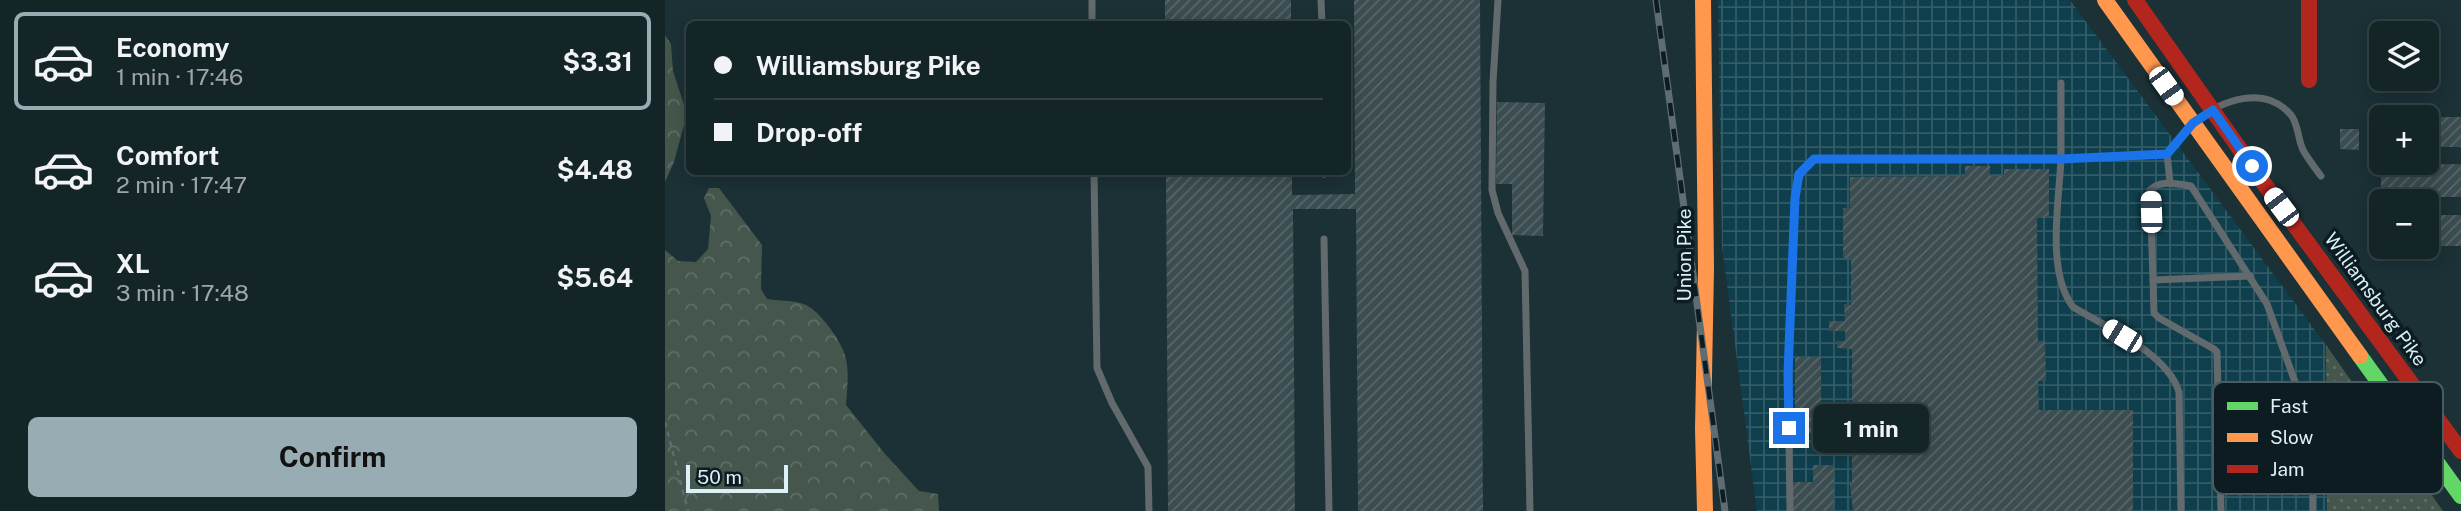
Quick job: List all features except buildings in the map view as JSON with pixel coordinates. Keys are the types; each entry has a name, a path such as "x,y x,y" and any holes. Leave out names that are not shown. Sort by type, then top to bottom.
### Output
{"main road":[{"name":"Union Pike","path":"1703,0 1705,511"},
{"path":"2105,0 2378,380"},
{"name":"Williamsburg Pike","path":"2135,0 2265,185 2410,382"},
{"path":"2309,0 2309,80"},
{"name":"Williamsburg Pike","path":"2443,427 2461,451"},
{"path":"2443,471 2461,496"}],"lane":[{"path":"1092,0 1092,21"},
{"path":"1321,0 1322,21"},
{"path":"1498,0 1493,82 1492,190 1498,213 1525,271 1530,511"},
{"path":"2061,83 2058,262 2065,296 2073,307 2151,354 2175,378 2179,392 2181,511"},
{"path":"2170,183 2167,154 2193,123 2213,110 2241,98 2256,97 2277,103 2294,116 2303,150 2321,176"},
{"path":"1790,511 1788,373 1795,198 1799,174 1805,165 1814,159 2061,159 2167,154"},
{"path":"1094,175 1097,368 1112,402 1148,467 1149,511"},
{"path":"2218,382 2217,352 2154,313 2150,190 2155,186 2170,183 2191,186 2267,304 2295,382"},
{"path":"1324,239 1329,511"},
{"path":"2153,280 2250,276"},
{"path":"2374,382 2378,380"}],"path":[{"path":"665,422 688,511"}],"shaded area":[{"path":"1718,0 2070,0 2326,345 2326,382 2213,382 2213,494 2327,494 2327,511 1757,511 1722,247"}],"green space":[{"path":"665,35 671,44 673,71 686,118 674,162 665,182"},
{"path":"709,188 719,188 762,245 761,289 767,299 796,302 808,306 820,316 840,344 847,361 846,405 919,491 938,494 939,511 665,511 665,250 678,261 696,262 708,249 711,216 704,198"},
{"path":"2326,345 2352,382 2326,382"},
{"path":"2327,494 2431,494 2443,511 2327,511"}],"railway":[{"path":"1656,0 1725,511"}],"traffic: fast":[{"path":"2360,356 2379,382"},
{"path":"2443,471 2461,496"}],"traffic: slow":[{"path":"1703,0 1705,511"},
{"path":"2105,0 2360,356"}],"traffic: jam":[{"path":"2135,0 2265,185 2410,382"},
{"path":"2309,0 2309,80"},
{"path":"2443,427 2461,451"}],"route":[{"path":"1789,428 1788,373 1795,198 1799,174 1805,165 1814,159 2061,159 2167,154 2193,123 2213,110 2252,166"}]}
